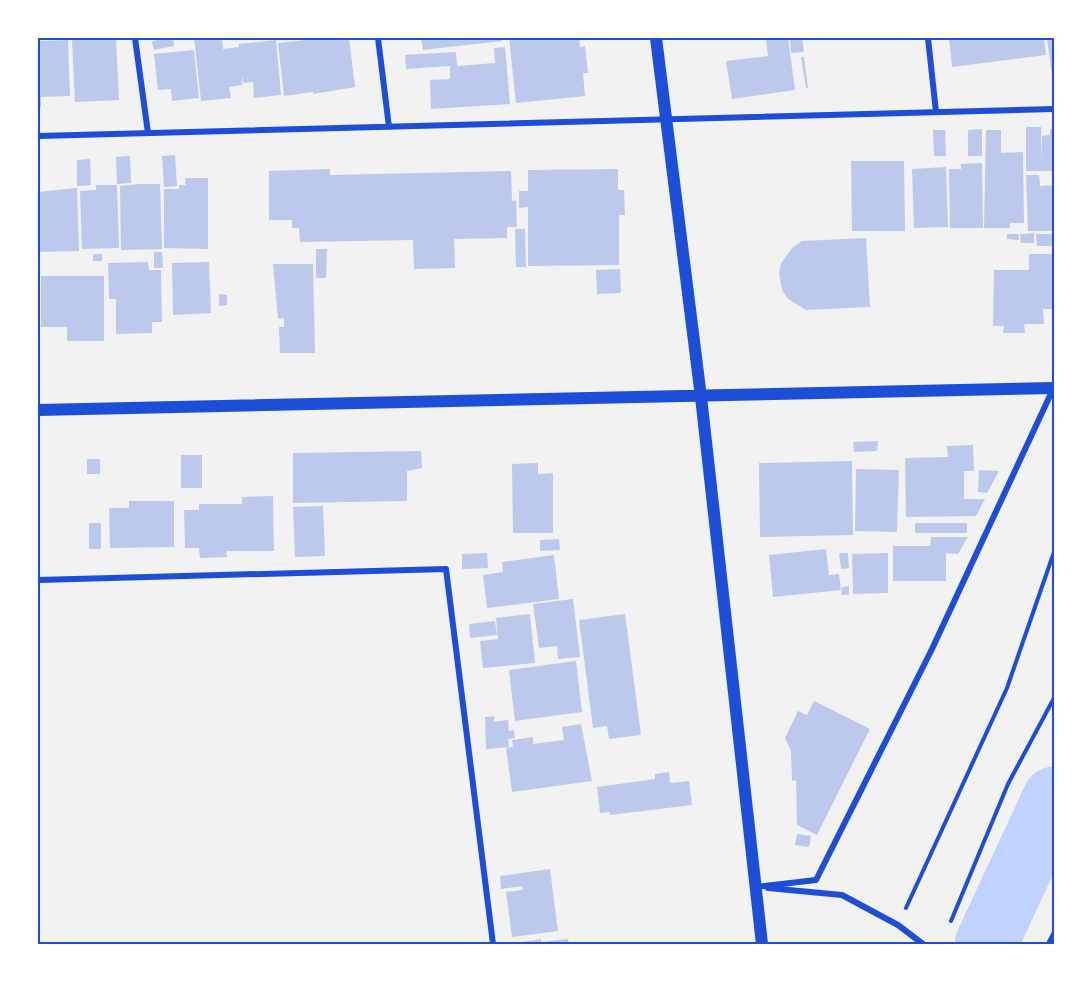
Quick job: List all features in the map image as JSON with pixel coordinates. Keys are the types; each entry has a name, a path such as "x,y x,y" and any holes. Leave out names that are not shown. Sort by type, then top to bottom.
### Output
{"main road":[{"path":"656,38 701,397 762,945"},
{"path":"38,410 701,397 1054,387"}],"street":[{"path":"135,38 148,133"},
{"path":"378,38 389,127"},
{"path":"928,38 936,112"},
{"path":"38,136 1054,109"},
{"path":"756,887 816,880 932,649 1054,387"},
{"path":"38,580 446,569 493,945"},
{"path":"756,887 842,895 898,925 923,945"},
{"path":"1049,945 1054,934"}],"path":[{"path":"898,925 1007,688 1054,552"},
{"path":"951,921 1008,784 1054,698"}],"building":[{"path":"116,38 119,100 75,102 72,40"},
{"path":"160,38 173,38 174,46 154,50 152,42"},
{"path":"194,38 222,38 223,49 239,47 239,44 276,40 281,95 254,98 253,82 243,83 242,75 242,85 229,87 231,98 201,101"},
{"path":"349,38 355,87 284,96 278,43"},
{"path":"421,38 501,38 502,41 423,50"},
{"path":"509,38 579,38 580,47 585,46 588,73 583,73 585,96 516,103"},
{"path":"766,38 788,38 795,90 732,99 726,61 768,56"},
{"path":"790,38 802,38 804,52 791,53"},
{"path":"949,38 1044,38 1046,55 952,67"},
{"path":"1047,38 1054,38 1054,79 1051,69"},
{"path":"68,40 70,96 41,97 41,107 38,108 38,41"},
{"path":"505,47 510,104 431,109 430,80 450,79 450,66 406,69 405,55 456,52 457,66 495,63 494,48"},
{"path":"194,50 199,98 172,101 171,89 158,90 154,54"},
{"path":"801,57 804,57 808,88 806,88"},
{"path":"1026,127 1041,127 1041,161 1042,136 1050,135 1050,129 1054,129 1054,171 1026,171"},
{"path":"982,129 982,156 968,156 968,130"},
{"path":"933,130 945,130 946,156 934,156"},
{"path":"986,130 1001,130 1001,153 1023,152 1024,223 1010,223 1010,228 984,228"},
{"path":"175,155 177,186 164,187 162,156"},
{"path":"130,156 131,183 117,184 116,157"},
{"path":"90,159 91,185 77,186 77,160"},
{"path":"851,161 904,161 905,231 852,231"},
{"path":"982,163 983,228 950,228 949,169 961,169 961,164"},
{"path":"946,167 948,227 914,228 912,169"},
{"path":"330,169 330,175 511,171 512,201 516,200 517,227 507,227 507,238 454,239 455,268 414,269 413,240 300,242 299,228 292,228 292,220 269,220 269,171"},
{"path":"618,169 618,190 624,190 625,215 619,215 619,265 528,266 528,207 519,208 519,191 528,191 528,170"},
{"path":"1026,175 1039,175 1040,186 1054,185 1054,231 1028,231"},
{"path":"185,178 208,178 208,249 164,248 164,189 179,189 179,185 186,185"},
{"path":"160,184 162,249 121,250 120,186"},
{"path":"96,185 117,185 119,248 82,249 80,191 96,190"},
{"path":"77,188 79,251 38,252 38,192"},
{"path":"515,229 525,229 526,267 516,267"},
{"path":"1034,233 1034,243 1021,243 1020,234"},
{"path":"1007,234 1019,234 1019,240 1007,239"},
{"path":"1036,234 1054,234 1054,246 1037,246"},
{"path":"866,238 870,307 806,310 788,299 782,290 779,274 781,263 793,247 802,241"},
{"path":"316,249 327,249 326,278 316,278"},
{"path":"154,252 162,252 163,268 154,268"},
{"path":"93,254 102,254 102,261 93,261"},
{"path":"1029,254 1054,254 1054,309 1043,309 1044,324 1024,324 1025,333 1003,333 1004,326 993,326 994,270 1029,270"},
{"path":"148,262 149,270 161,270 162,322 152,322 152,333 116,334 116,299 109,299 108,263"},
{"path":"209,262 211,313 173,315 172,263"},
{"path":"273,264 313,264 315,353 280,353 279,327 284,327 284,318 278,319"},
{"path":"620,269 621,293 597,294 596,270"},
{"path":"41,276 104,276 104,341 67,341 67,327 41,327"},
{"path":"219,294 227,295 227,305 219,306"},
{"path":"878,441 877,451 854,452 853,442"},
{"path":"973,445 974,471 964,471 964,499 985,499 976,516 906,517 905,458 948,457 947,446"},
{"path":"421,451 422,468 407,471 407,501 293,503 293,453"},
{"path":"181,455 202,455 202,488 181,488"},
{"path":"87,459 100,459 100,474 87,474"},
{"path":"852,461 853,535 760,537 759,463"},
{"path":"538,463 538,474 553,473 553,533 513,533 512,464"},
{"path":"856,469 899,470 897,532 855,531"},
{"path":"979,470 999,471 987,493 978,492"},
{"path":"273,496 274,551 226,551 227,557 200,558 199,548 185,548 184,510 199,510 199,504 242,504 242,497"},
{"path":"129,501 174,501 174,547 110,548 109,508 129,508"},
{"path":"323,506 325,556 295,557 293,507"},
{"path":"89,523 101,523 101,549 89,549"},
{"path":"915,523 967,523 967,533 915,533"},
{"path":"931,537 968,537 958,554 946,553 946,581 893,581 893,546 930,546"},
{"path":"559,539 560,550 540,551 540,540"},
{"path":"826,549 829,575 839,574 841,590 773,597 769,555"},
{"path":"487,553 488,568 462,569 462,554"},
{"path":"839,553 848,553 849,568 841,569"},
{"path":"888,553 888,593 853,594 852,554"},
{"path":"554,555 559,599 487,608 483,575 503,572 502,562"},
{"path":"849,586 849,595 841,595 842,587"},
{"path":"573,599 580,657 558,659 557,646 539,648 533,604"},
{"path":"530,614 535,663 483,668 480,641 498,639 496,618"},
{"path":"625,614 641,735 609,739 607,726 593,728 579,620"},
{"path":"495,621 497,635 470,638 469,624"},
{"path":"576,661 582,712 515,721 509,670"},
{"path":"814,701 870,729 817,835 797,825 796,780 792,781 791,751 785,738 798,711 807,715"},
{"path":"494,716 494,722 508,720 509,731 514,730 515,738 508,739 509,747 486,749 485,717"},
{"path":"581,724 592,781 512,792 506,748 516,746 513,746 512,740 533,737 533,744 564,740 562,727"},
{"path":"669,772 670,783 689,781 692,805 610,815 610,812 600,813 597,787 655,779 655,774"},
{"path":"797,834 811,836 809,847 795,845"},
{"path":"550,869 558,931 512,937 506,892 523,890 522,886 501,889 500,876"},
{"path":"541,939 541,942 568,939 569,944 511,944"}],"waterway":[{"path":"986,944 1054,798"}]}
